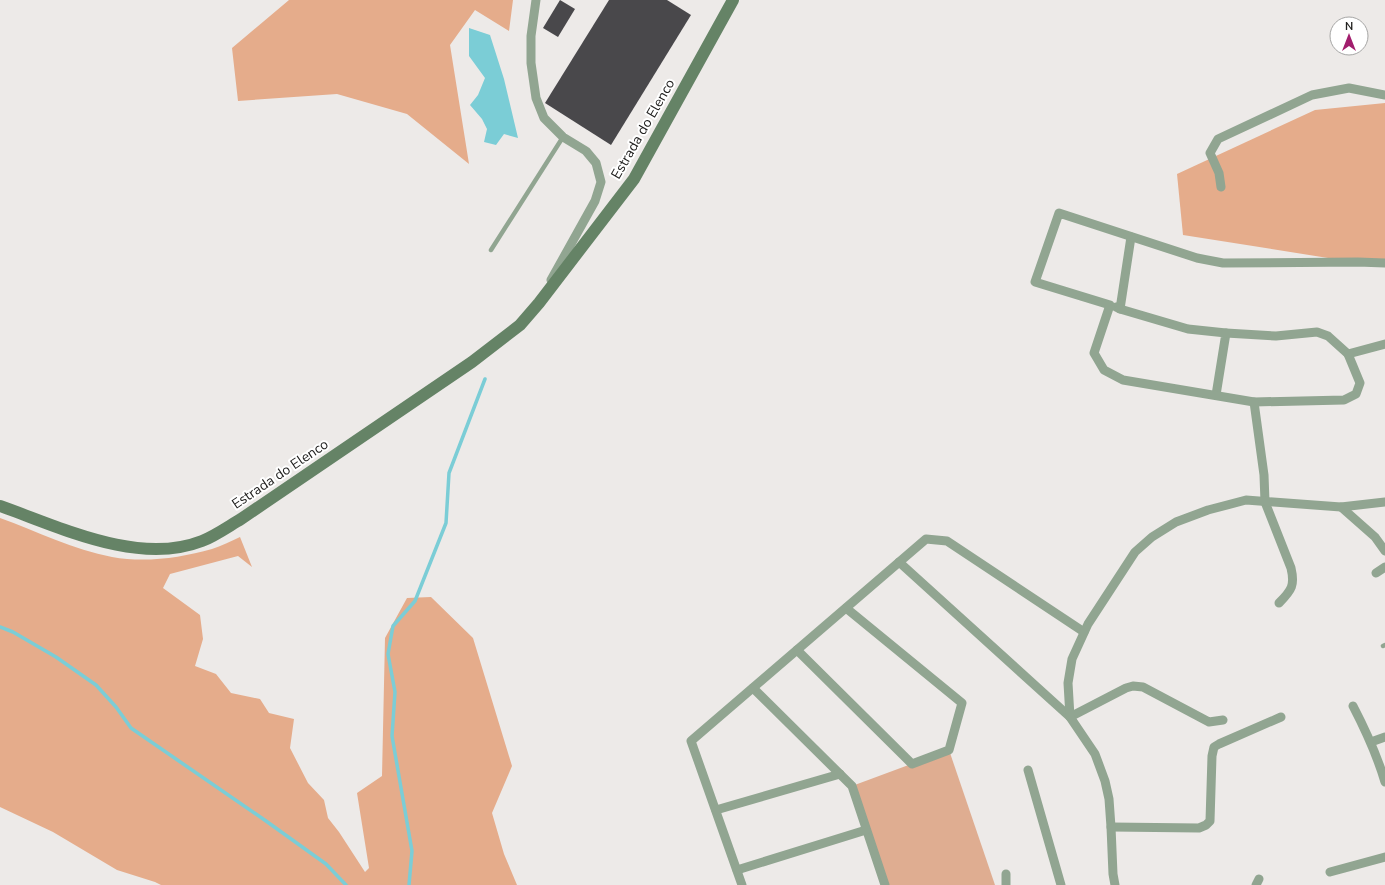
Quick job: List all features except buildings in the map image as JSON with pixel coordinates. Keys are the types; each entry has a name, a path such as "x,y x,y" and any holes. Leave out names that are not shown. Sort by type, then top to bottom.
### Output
{"street":[{"name":"Estrada do Elenco","path":"536,0 531,36 531,63 536,98 544,118 563,137 586,151 596,163 601,182 595,201 538,303"},
{"name":"Estrada do Elenco","path":"0,506 104,543 135,548 158,549 179,547 202,541 242,519 472,362 520,325 634,179 733,0"},
{"path":"1221,187 1219,173 1210,153 1218,139 1312,95 1349,88 1385,94"},
{"path":"1110,304 1094,353 1104,370 1123,380 1254,402 1344,400 1356,394 1360,383 1348,354 1328,336 1317,332 1276,336 1188,329 1120,309 1110,304 1036,282 1059,213 1197,258 1223,263 1385,263"},
{"path":"1120,309 1132,237"},
{"path":"1216,395 1226,333"},
{"path":"1348,354 1385,344"},
{"path":"1254,402 1264,475 1265,502 1294,578 1293,585 1288,594 1279,603"},
{"path":"1070,717 1068,683 1072,659 1084,632 1135,552 1152,537 1176,522 1208,510 1246,500 1341,507 1385,502"},
{"path":"1341,507 1375,537 1385,551"},
{"path":"742,885 691,741 926,539 947,541 1084,632"},
{"path":"899,562 1070,717 1095,754 1109,799 1113,874 1115,885"},
{"path":"1376,573 1385,567"},
{"path":"797,650 912,764 949,750 962,703 846,608"},
{"path":"1070,717 1126,688 1133,686 1143,687 1209,722 1223,720"},
{"path":"753,688 852,786 883,884"},
{"path":"1353,706 1380,763 1385,782"},
{"path":"1111,827 1199,828 1206,825 1210,821 1212,756 1214,747 1281,717"},
{"path":"1371,742 1385,737"},
{"path":"1028,770 1061,885"},
{"path":"716,810 840,774"},
{"path":"737,870 866,830"},
{"path":"1330,872 1385,856"},
{"path":"1006,874 1006,885"}],"lane":[{"path":"491,250 563,137"}],"shaded area":[{"path":"289,0 513,0 509,31 475,10 450,45 469,164 407,114 337,94 238,101 232,48"},
{"path":"1385,103 1385,263 1347,261 1183,235 1177,174 1315,110"},
{"path":"0,518 84,550 124,559 162,559 188,555 212,549 240,537 252,567 238,556 170,574 163,588 200,615 203,639 195,666 216,674 231,693 260,699 269,713 294,719 290,748 308,783 324,800 328,818 365,872 369,868 357,793 382,776 385,638 407,598 431,597 473,638 512,766 492,813 504,854 517,885 161,885 117,870 53,832 0,807"},
{"path":"949,750 995,885 885,885 852,786"}],"water":[{"path":"469,28 490,35 504,79 518,138 504,134 496,145 484,142 487,129 482,119 470,105 478,95 485,78 469,56"}],"waterway":[{"path":"409,885 412,851 392,736 395,692 388,654 393,626 415,601 446,523 449,473 485,379"},
{"path":"0,627 13,632 56,657 96,685 116,707 131,728 326,864 346,885"}]}
